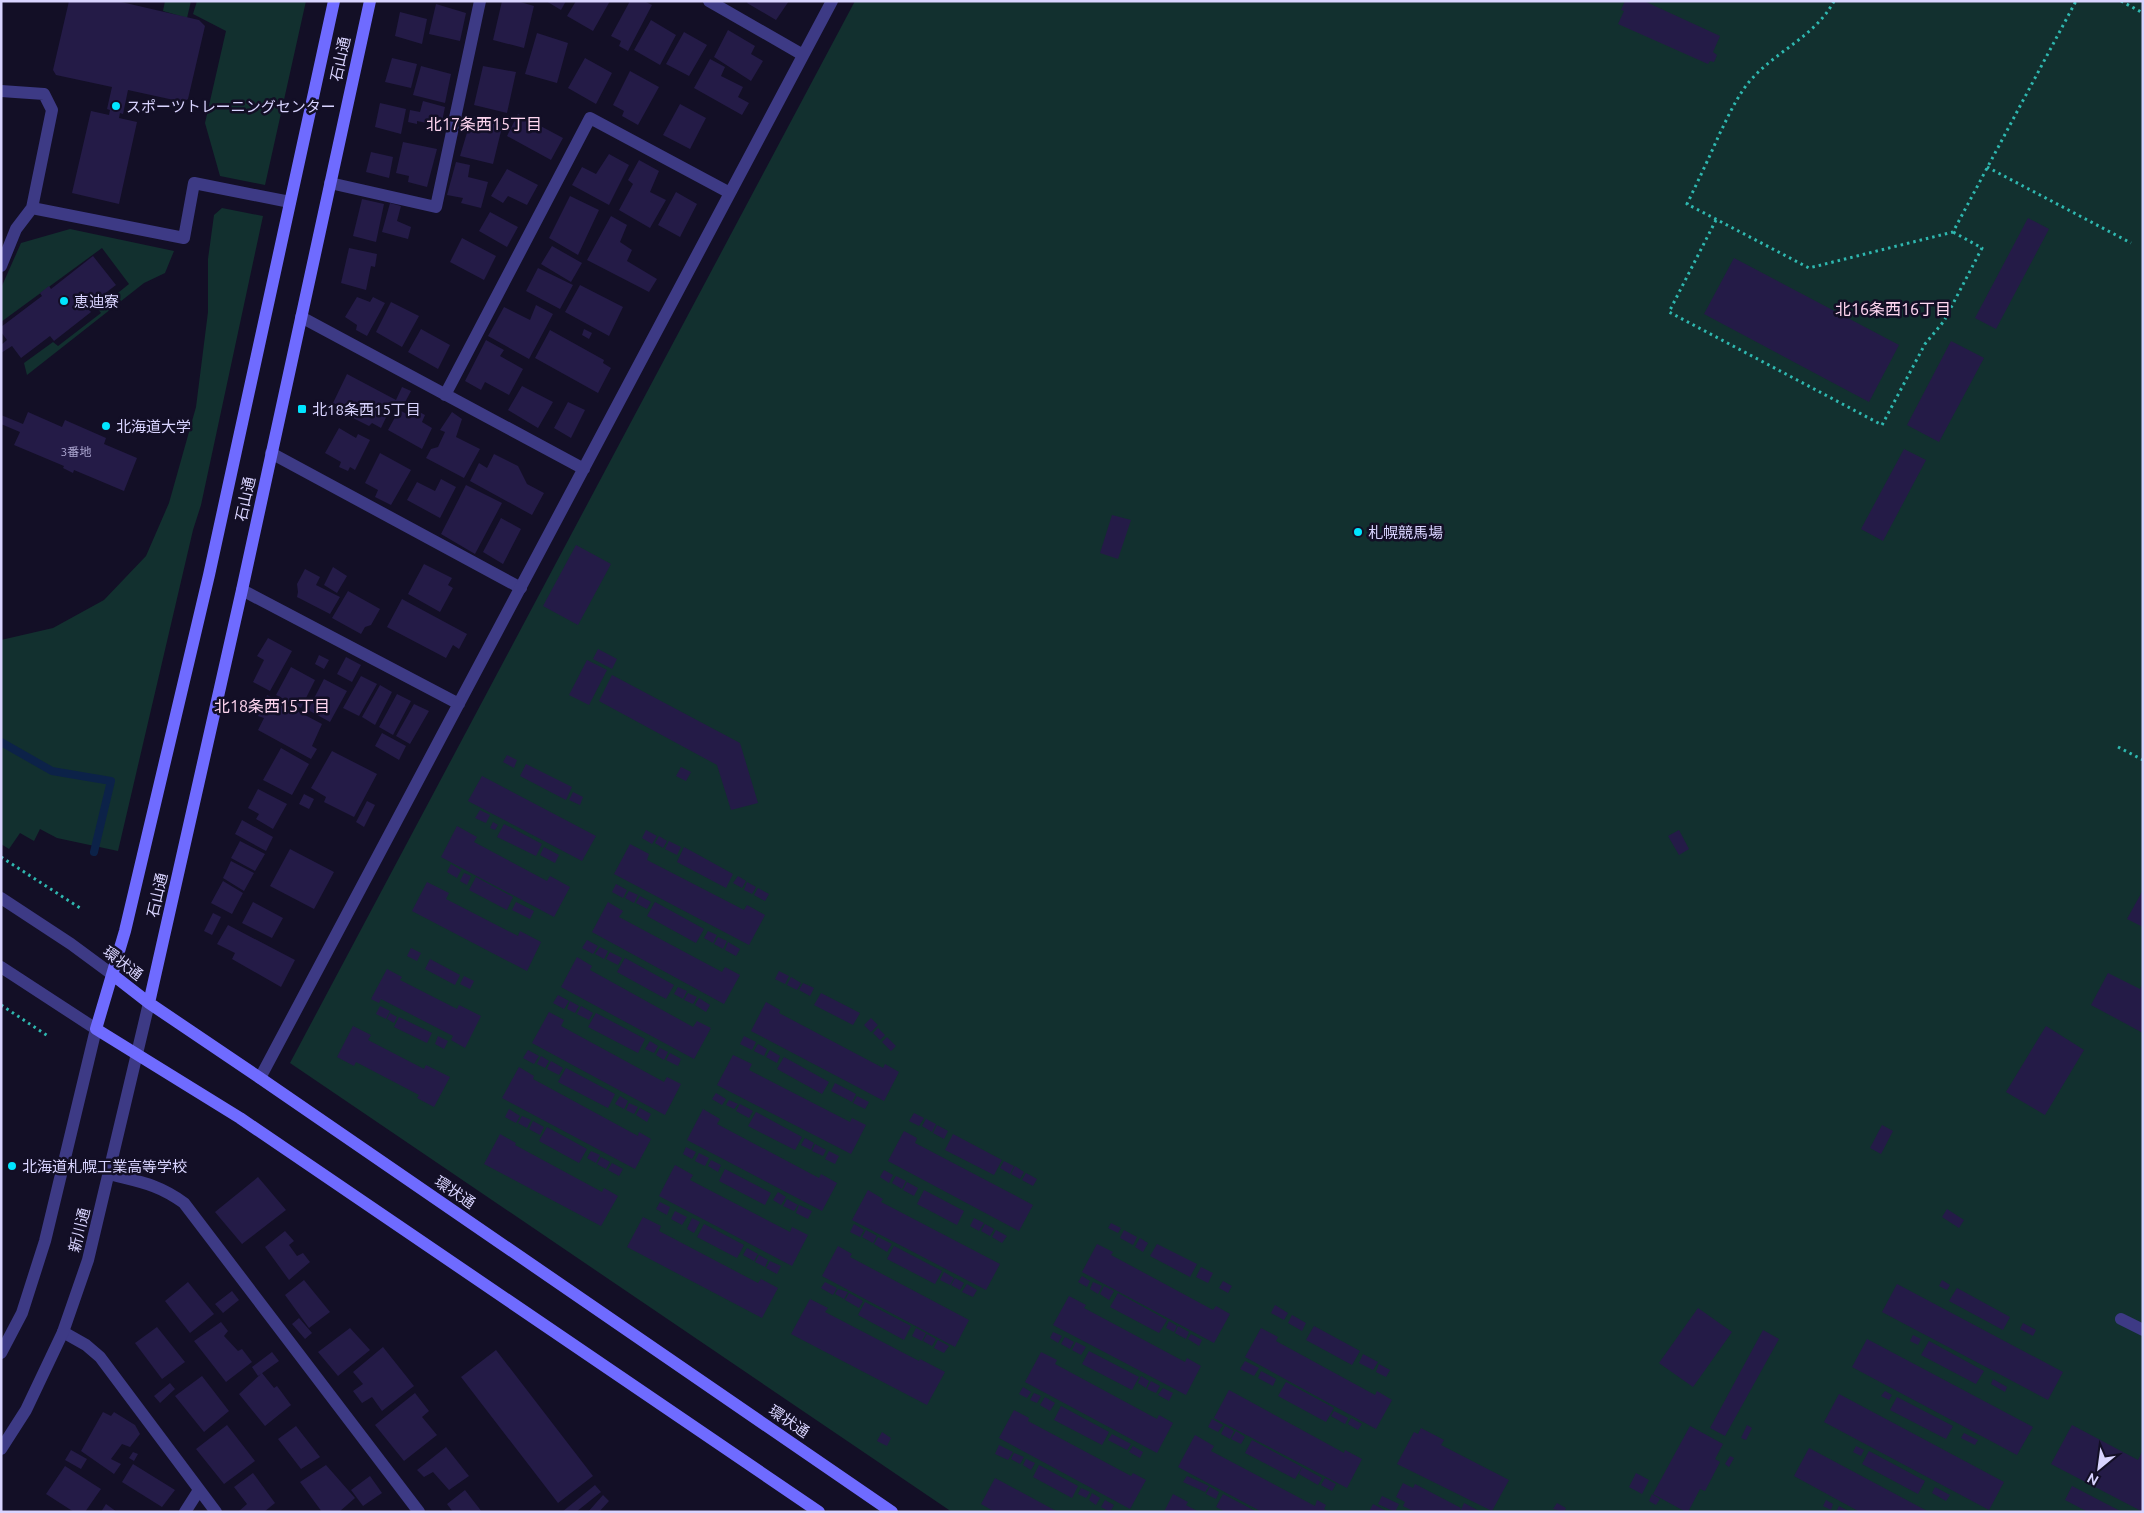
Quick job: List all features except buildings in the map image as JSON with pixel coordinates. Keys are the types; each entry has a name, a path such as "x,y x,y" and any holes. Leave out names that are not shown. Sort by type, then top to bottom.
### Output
{"main road":[{"name":"石山通","path":"113,975 209,575 334,1"},
{"name":"石山通","path":"149,1004 242,590 370,1"},
{"name":"環状通","path":"113,975 149,1004 260,1078 892,1512"},
{"name":"新川通","path":"96,1029 113,975"},
{"path":"96,1029 240,1118 819,1512"}],"street":[{"path":"330,183 436,206 480,1"},
{"path":"709,1 803,55"},
{"path":"260,1078 832,1"},
{"path":"1,91 44,94 52,110 32,208 16,229 1,266"},
{"path":"445,395 590,118 730,193"},
{"path":"32,208 184,238 194,183 290,202"},
{"path":"301,317 584,469"},
{"path":"272,453 521,588"},
{"path":"242,590 459,704"},
{"name":"環状通","path":"1,898 71,944 113,975"},
{"path":"1,967 96,1029"},
{"name":"新川通","path":"1,1449 26,1410 63,1332 88,1260 149,1004"},
{"name":"新川通","path":"1,1353 22,1313 45,1241 96,1029"},
{"path":"109,1174 152,1184 167,1191 184,1203 418,1512"},
{"path":"2121,1319 2143,1330"},
{"path":"63,1332 86,1345 100,1357 216,1512"},
{"path":"184,1512 199,1490"}],"path":[{"path":"1716,220 1668,312 1882,425 1925,344 1944,321 1982,248 1953,232 1809,268 1687,204 1740,95 1772,58 1805,36 1824,17 1834,1"},
{"path":"1953,232 2076,1"},
{"path":"2121,1 2143,13"},
{"path":"1987,167 2131,243"},
{"path":"2118,747 2143,760"},
{"path":"1,856 80,908"},
{"path":"1,1005 48,1036"}],"green space":[{"path":"165,1 191,1 187,18 163,11"},
{"path":"197,1 306,1 265,185 220,176 205,123 226,31 193,14"},
{"name":"札幌競馬場","path":"855,1 2143,1 2143,1512 952,1512 290,1063"},
{"path":"222,208 263,216 201,505 193,530 118,851 57,838 40,829 34,841 20,833 9,849 1,844 1,640 53,628 104,600 146,556 169,503 196,407 208,312 208,259 214,215"},
{"path":"70,229 174,251 165,273 144,283 27,375 24,363 53,342 58,346 101,313 98,309 129,284 102,248 1,322 1,288 21,243"}],"waterway":[{"path":"1,742 52,771 111,781 94,852"}],"place":[{"name":"スポーツトレーニングセンター","path":"116,106"},
{"name":"恵迪寮","path":"64,301"},
{"name":"北18条西15丁目","path":"302,409"},
{"name":"北海道大学","path":"106,426"},
{"name":"札幌競馬場","path":"1358,532"},
{"name":"北海道札幌工業高等学校","path":"12,1166"}],"district":[{"name":"北17条西15丁目","path":"484,124"},
{"name":"北16条西16丁目","path":"1893,309"},
{"name":"北18条西15丁目","path":"272,706"}]}
